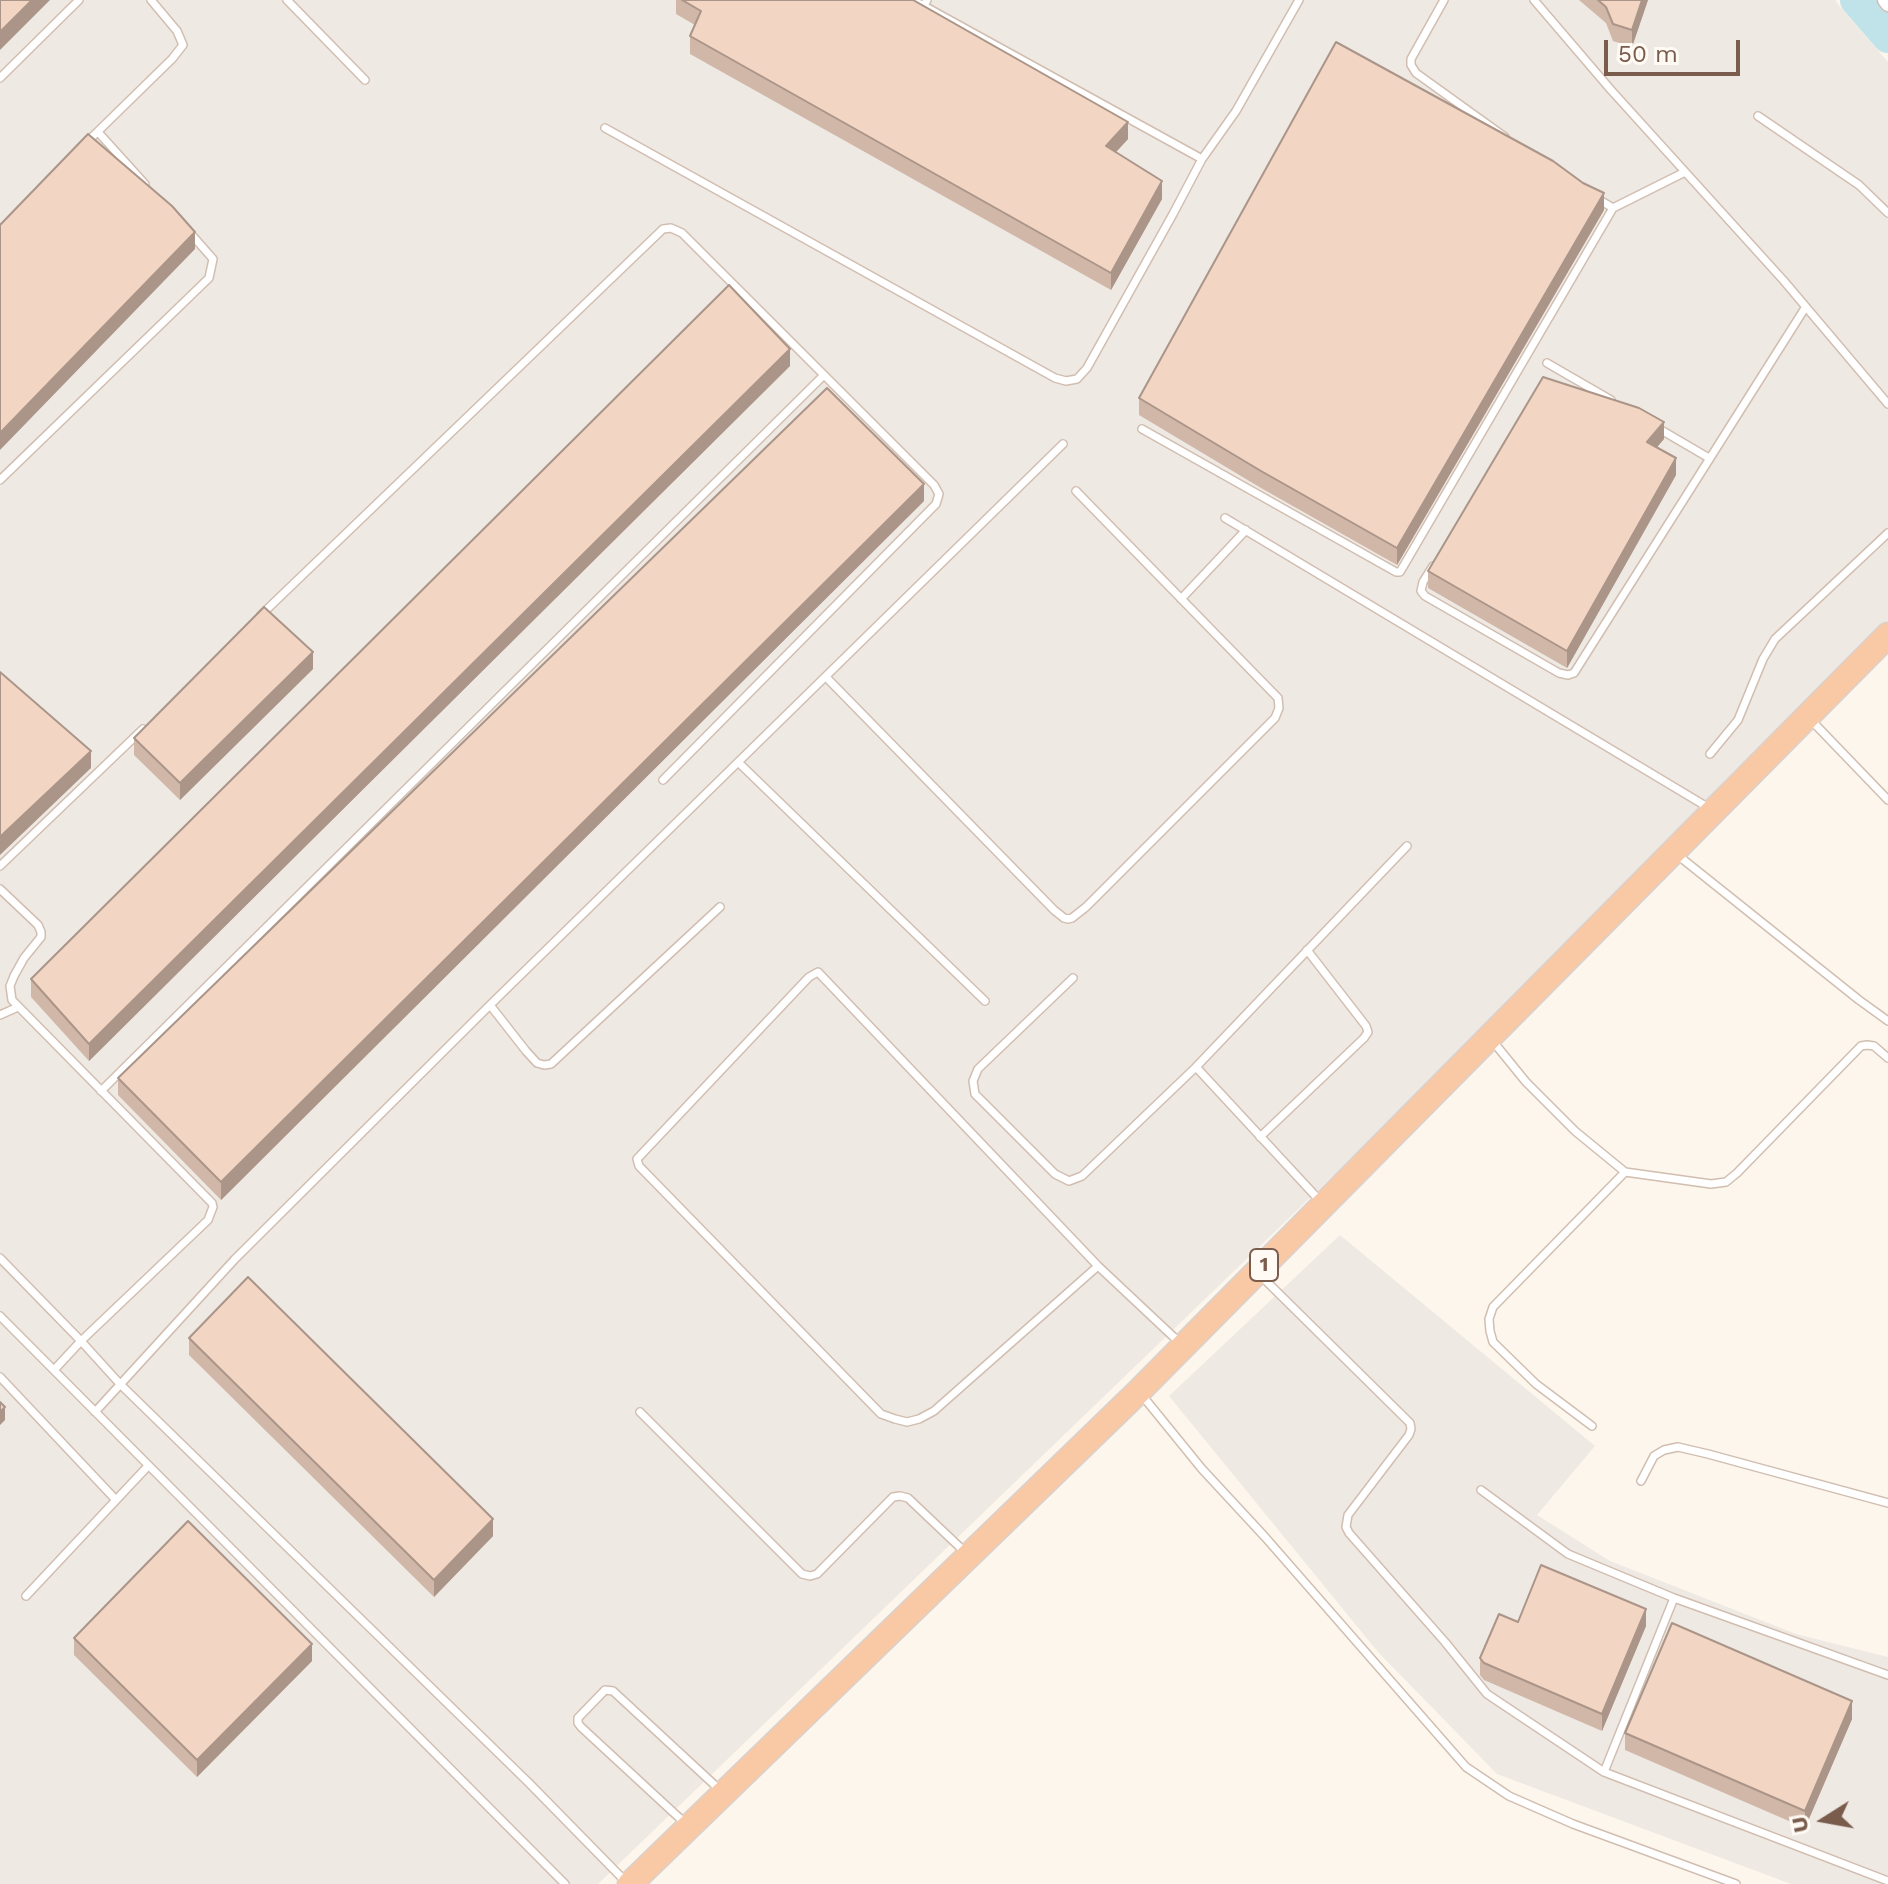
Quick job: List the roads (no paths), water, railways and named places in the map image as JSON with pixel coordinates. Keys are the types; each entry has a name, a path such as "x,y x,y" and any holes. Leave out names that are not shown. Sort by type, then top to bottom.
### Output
{"highway":[{"name":"1","path":"628,1884 1138,1392 1888,635"}],"lane":[{"path":"0,78 79,0"},
{"path":"76,154 183,45 177,31 151,0"},
{"path":"287,0 365,80"},
{"path":"912,0 925,3 1202,159"},
{"path":"605,128 1055,378 1066,381 1077,379 1087,368 1202,159 1236,111 1299,0"},
{"path":"1444,0 1411,59 1411,65 1416,73 1514,143"},
{"path":"1534,0 1784,281 1888,404"},
{"path":"1758,116 1859,185 1888,213"},
{"path":"98,132 150,190"},
{"path":"1142,429 1400,572 1613,208 1685,172"},
{"path":"1587,195 1613,208"},
{"path":"0,480 209,278 213,259 181,224"},
{"path":"251,625 663,229 671,228 682,233 934,485 939,494 936,504 663,780"},
{"path":"1439,557 1423,582 1421,591 1425,596 1559,673 1574,673 1805,308"},
{"path":"1547,363 1615,402"},
{"path":"101,1091 824,375"},
{"path":"1642,418 1709,458"},
{"path":"95,1412 235,1259 1063,444"},
{"path":"826,677 1054,910 1068,919 1086,907 1275,718 1279,708 1278,698 1076,491"},
{"path":"1225,518 1714,811"},
{"path":"1181,599 1246,530"},
{"path":"1710,754 1738,720 1763,659 1775,639 1888,533"},
{"path":"1808,717 1888,800"},
{"path":"0,866 148,724"},
{"path":"738,762 985,1001"},
{"path":"1073,978 978,1069 973,1081 975,1094 1055,1174 1069,1181 1082,1176 1196,1067 1407,846"},
{"path":"1674,852 1888,1021"},
{"path":"0,889 38,925 41,932 41,937 24,958 10,986 12,1000 213,1207 208,1220 54,1370"},
{"path":"490,1005 537,1063 551,1064 720,907"},
{"path":"1260,1137 1368,1032 1307,950"},
{"path":"1098,1266 934,1411 907,1422 881,1414 639,1166 637,1159 809,977 818,972 1098,1266 1183,1347"},
{"path":"0,1015 18,1007"},
{"path":"1489,1036 1526,1082 1575,1131 1625,1172 1711,1184 1726,1182 1737,1173 1861,1046 1874,1046 1888,1058"},
{"path":"1196,1067 1323,1204"},
{"path":"1592,1426 1536,1384 1493,1342 1489,1319 1493,1307 1625,1172"},
{"path":"0,1258 120,1384 529,1783 628,1884"},
{"path":"1256,1272 1410,1423 1409,1435 1348,1515 1346,1523 1349,1533 1487,1694 1604,1772 1888,1881"},
{"path":"0,1316 565,1884"},
{"path":"0,1377 116,1500"},
{"path":"1138,1392 1202,1469 1466,1767 1509,1796 1573,1824 1736,1884"},
{"path":"640,1412 802,1574 817,1574 893,1497 900,1496 908,1498 969,1556"},
{"path":"1641,1481 1654,1456 1678,1447 1888,1503"},
{"path":"26,1596 148,1466"},
{"path":"1481,1490 1568,1554 1674,1598 1888,1675"},
{"path":"1604,1772 1674,1598"},
{"path":"689,1827 578,1723 578,1718 605,1690 613,1691 724,1793"}],"waterway":[{"path":"1856,0 1888,37"}]}
